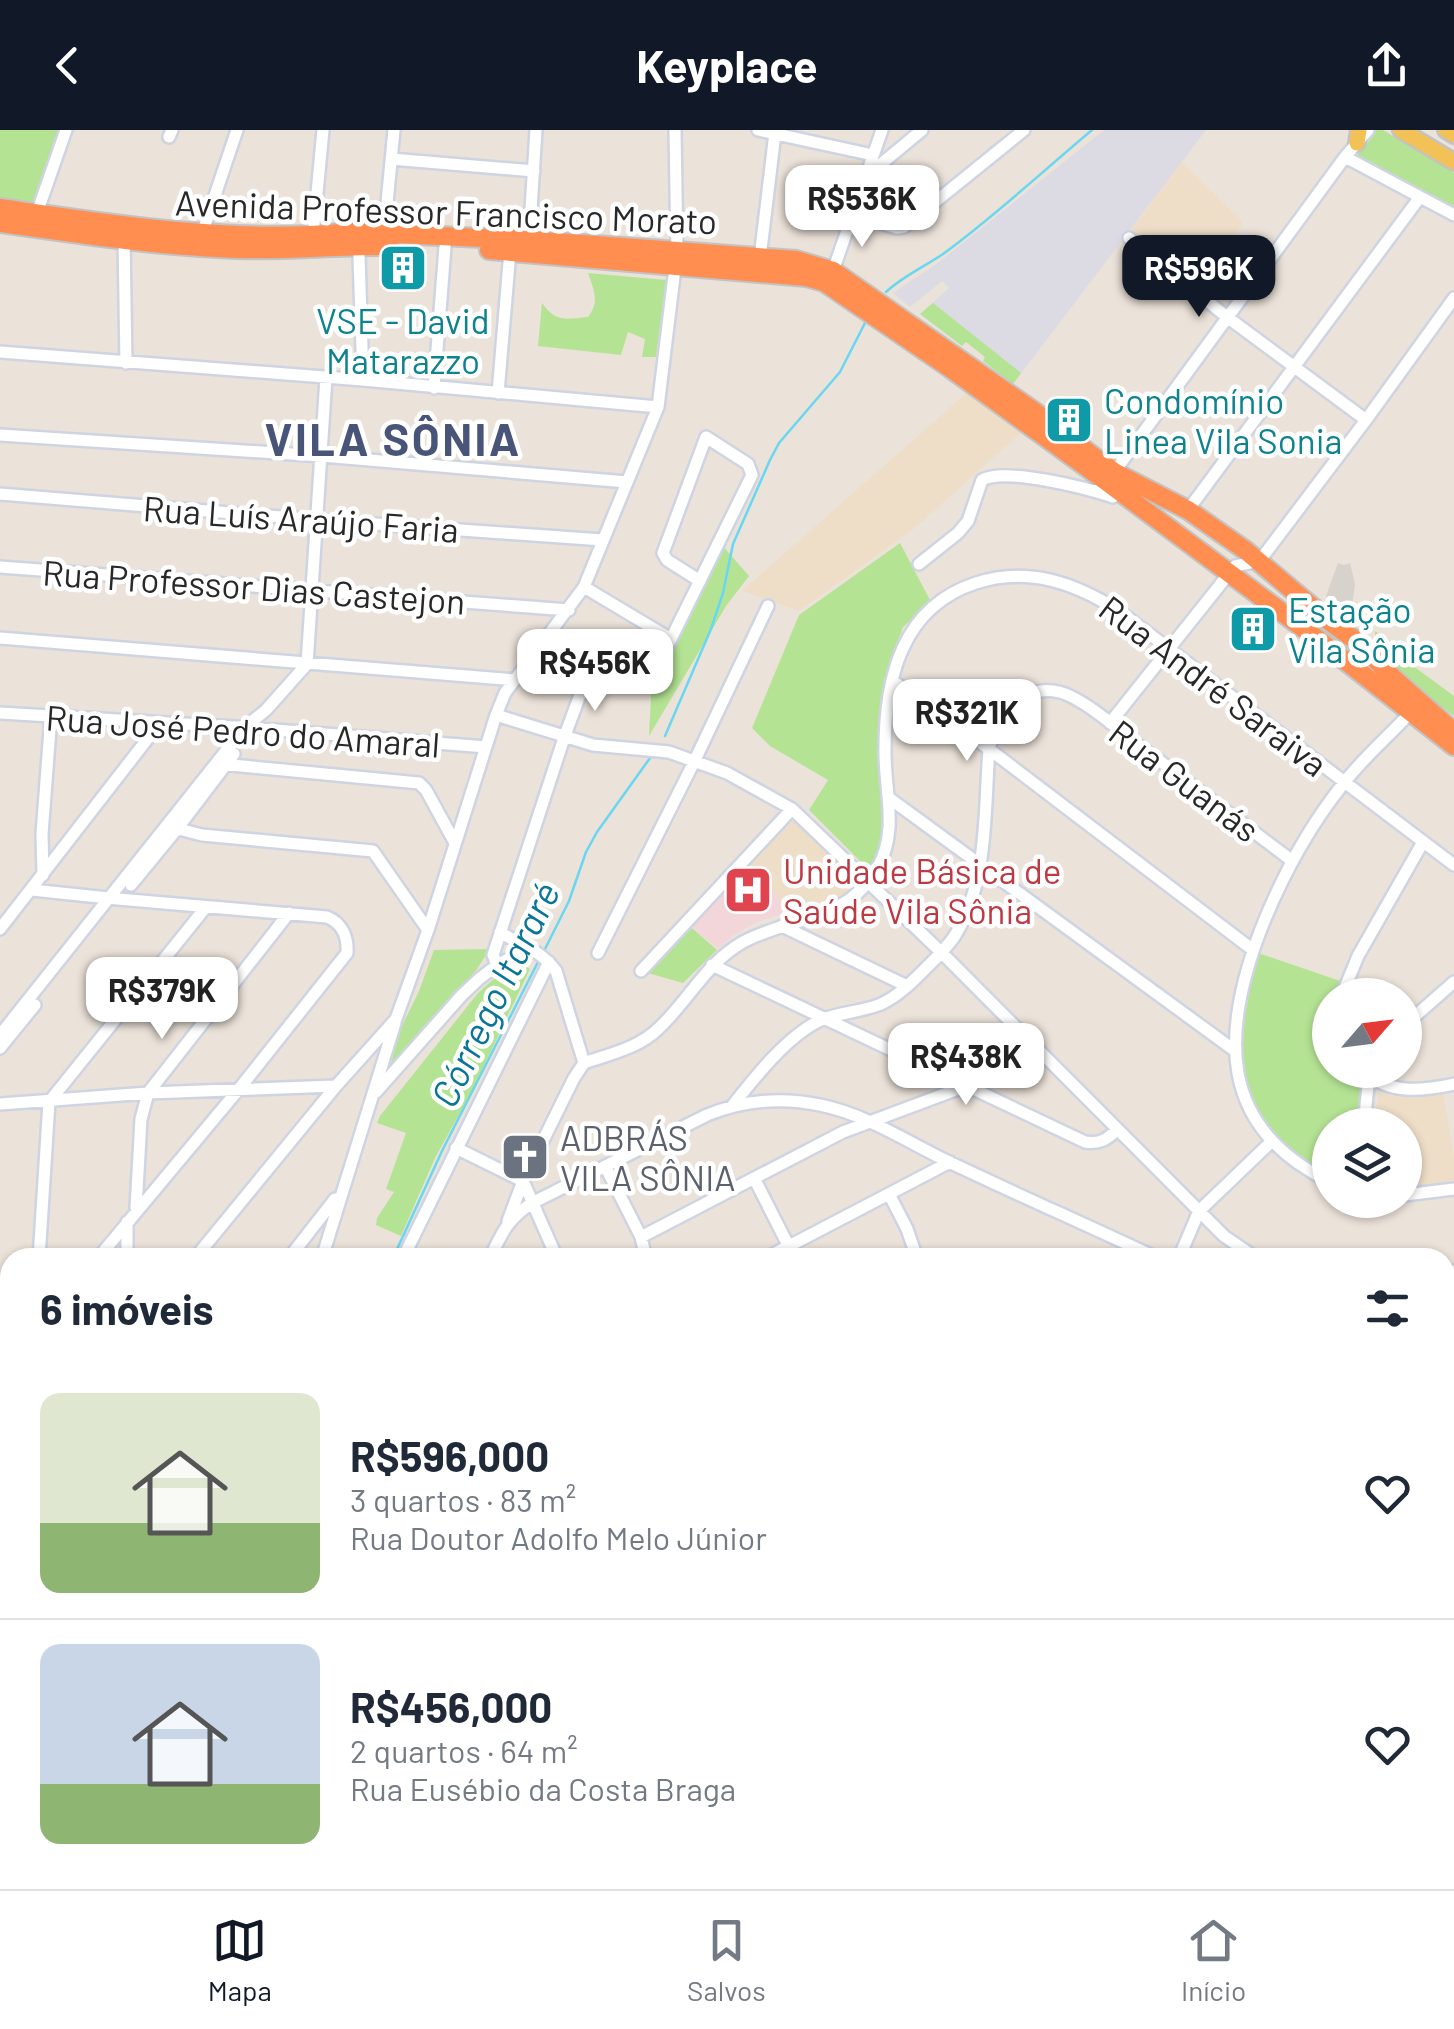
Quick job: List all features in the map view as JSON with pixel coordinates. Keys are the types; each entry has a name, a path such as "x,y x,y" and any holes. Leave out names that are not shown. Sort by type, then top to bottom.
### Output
{"highway":[{"name":"Avenida Professor Francisco Morato","path":"0,208 155,231 313,235 510,251 796,260 833,271 1035,412 1110,484 1188,510 1315,637 1454,746"},
{"name":"Avenida Professor Francisco Morato","path":"0,223 234,249 384,234 529,240 824,282 1110,484 1242,562 1329,620 1362,644 1412,696 1454,732"}],"main road":[{"path":"1401,130 1454,162"},
{"path":"1446,130 1454,134"}],"street":[{"path":"37,213 66,130"},
{"path":"202,234 237,130"},
{"path":"313,235 323,130"},
{"path":"384,234 394,130"},
{"path":"529,240 536,130"},
{"path":"325,1248 496,715 505,693 584,587 658,407 676,258 674,130"},
{"path":"758,130 816,136 873,156"},
{"path":"833,271 882,130"},
{"path":"866,176 922,130"},
{"path":"852,215 904,227 1024,130"},
{"path":"919,564 958,533 973,509 979,485 992,475 1110,484 1358,136 1368,130"},
{"path":"760,258 776,134"},
{"path":"1345,157 1454,215"},
{"path":"391,159 534,171"},
{"path":"1188,510 1420,196"},
{"path":"1129,238 1366,420"},
{"path":"124,239 126,363"},
{"path":"355,239 363,380"},
{"path":"434,388 445,247"},
{"path":"498,393 510,251"},
{"path":"1110,723 1168,648 1366,420 1454,298"},
{"path":"0,352 658,407"},
{"path":"0,1048 249,728 308,664 326,378"},
{"path":"0,435 322,456 627,482"},
{"path":"655,666 700,581 752,474 748,464 706,437 663,553 667,560 700,581"},
{"name":"Rua Luís Araújo Faria","path":"0,494 603,540"},
{"name":"Rua Professor Dias Castejon","path":"0,567 569,610"},
{"name":"Rua André Saraiva","path":"869,882 886,850 890,828 884,750 887,711 900,652 909,633 924,613 962,588 986,580 1034,578 1070,584 1119,611 1454,866"},
{"path":"584,587 671,638"},
{"path":"598,953 768,606"},
{"path":"0,638 515,680"},
{"path":"497,964 492,955 587,676"},
{"path":"893,680 1253,950"},
{"name":"Rua Guanás","path":"732,1105 796,1036 825,1018 878,1005 897,996 942,953 970,906 980,865 993,731 1017,701 1033,694 1060,692 1071,697 1292,860"},
{"path":"1312,1172 1271,1142 1246,1102 1234,1050 1237,1019 1253,950 1292,860 1344,782 1411,712"},
{"name":"Rua José Pedro do Amaral","path":"0,713 486,747"},
{"path":"496,715 594,746 652,749 695,760 758,788 792,809 942,953 1224,1236 1241,1248"},
{"path":"44,875 42,834 51,716"},
{"path":"0,928 159,724"},
{"path":"222,764 419,783 455,843"},
{"path":"889,798 1234,1050"},
{"path":"641,971 792,809"},
{"path":"172,827 202,835 372,851 428,930"},
{"path":"1349,978 1423,842"},
{"path":"495,1248 523,1181 584,1063 642,1042 660,1028 712,965 744,942 842,906 869,882"},
{"path":"32,890 327,916 336,920 344,932 347,953 106,1248"},
{"path":"0,1035 115,899"},
{"path":"40,1248 49,1102 206,907"},
{"path":"136,1211 142,1119 148,1092 290,913"},
{"path":"782,926 907,986"},
{"path":"500,932 548,960 556,971 584,1063"},
{"path":"384,1067 497,964 526,949"},
{"path":"408,1248 548,960"},
{"path":"712,965 1086,1142 1105,1141 1116,1130"},
{"path":"1422,1011 1454,982"},
{"path":"203,1248 396,1019"},
{"path":"640,1237 843,1132 966,1086 1017,1030"},
{"path":"371,1047 379,1049 384,1067"},
{"path":"1396,1088 1419,1090 1454,1084"},
{"path":"0,1104 148,1092 336,1086"},
{"path":"506,1224 534,1202 707,1115 732,1105 760,1101 804,1102 846,1111 1135,1248"},
{"path":"1183,1248 1199,1211 1271,1142"},
{"path":"456,1148 523,1181 552,1248"},
{"path":"783,1248 950,1162"},
{"path":"605,1166 643,1248"},
{"path":"754,1178 788,1245"},
{"path":"1422,1193 1454,1189"},
{"path":"296,1248 341,1192"},
{"path":"888,1194 914,1248"},
{"path":"126,1222 127,1248"}],"shaded area":[{"path":"1104,130 1206,130 1013,384 966,342 962,346 920,314 949,288 942,281 910,307 893,293 938,263"},
{"path":"1182,162 1242,221 1196,281 1131,230"},
{"path":"970,390 1024,430 916,527 799,611 742,591"},
{"path":"1338,563 1350,563 1355,584 1352,606 1339,611 1327,603 1326,596"},
{"path":"794,820 860,883 825,907 795,913 747,868"},
{"name":"Unidade Básica de Saúde Vila Sônia","path":"747,868 795,913 755,923 718,949 691,926"},
{"path":"1379,1093 1413,1098 1443,1093 1454,1157 1454,1183 1422,1186 1422,1108 1377,1108"}],"green space":[{"path":"0,130 60,130 35,208 0,201"},
{"path":"1375,130 1383,130 1454,173 1454,207 1356,155"},
{"path":"588,273 666,280 656,357 642,357 645,339 628,332 621,355 538,346 542,303 557,317 567,319 588,317 592,312 594,290"},
{"path":"933,303 1021,373 1013,384 966,342 962,346 920,314"},
{"path":"900,543 931,602 903,627 890,663 884,707 883,845 869,870 809,810 828,780 770,746 752,728 799,615"},
{"path":"722,545 749,576 726,606 649,736 652,678"},
{"path":"1375,631 1408,655 1405,660 1454,696 1454,716 1375,647"},
{"path":"692,928 717,950 683,983 648,973"},
{"path":"490,949 389,1073 398,1034 434,950"},
{"path":"1255,952 1331,978 1312,978 1312,1088 1368,1088 1366,1108 1312,1108 1312,1172 1299,1165 1254,1117 1235,1050"},
{"path":"522,964 530,969 435,1158 401,1236 376,1225 394,1192 386,1189 406,1133 377,1123 380,1116 478,993 496,977"}],"waterway":[{"name":"Córrego Itararé","path":"886,292 943,254 1092,130"},
{"name":"Córrego Itararé","path":"665,736 711,629 733,544 770,460 779,443 840,372 867,319"},
{"name":"Córrego Itararé","path":"544,951 569,901 586,852 650,758"},
{"name":"Córrego Itararé","path":"398,1248 540,958"}],"place":[{"name":"VSE - David Matarazzo","path":"403,268"},
{"name":"Condomínio Linea Vila Sonia","path":"1069,420"},
{"name":"Estação Vila Sônia","path":"1253,629"},
{"name":"Unidade Básica de Saúde Vila Sônia","path":"748,890"},
{"name":"ADBRÁS VILA SÔNIA","path":"525,1157"}],"district":[{"name":"VILA SÔNIA","path":"393,438"}]}
